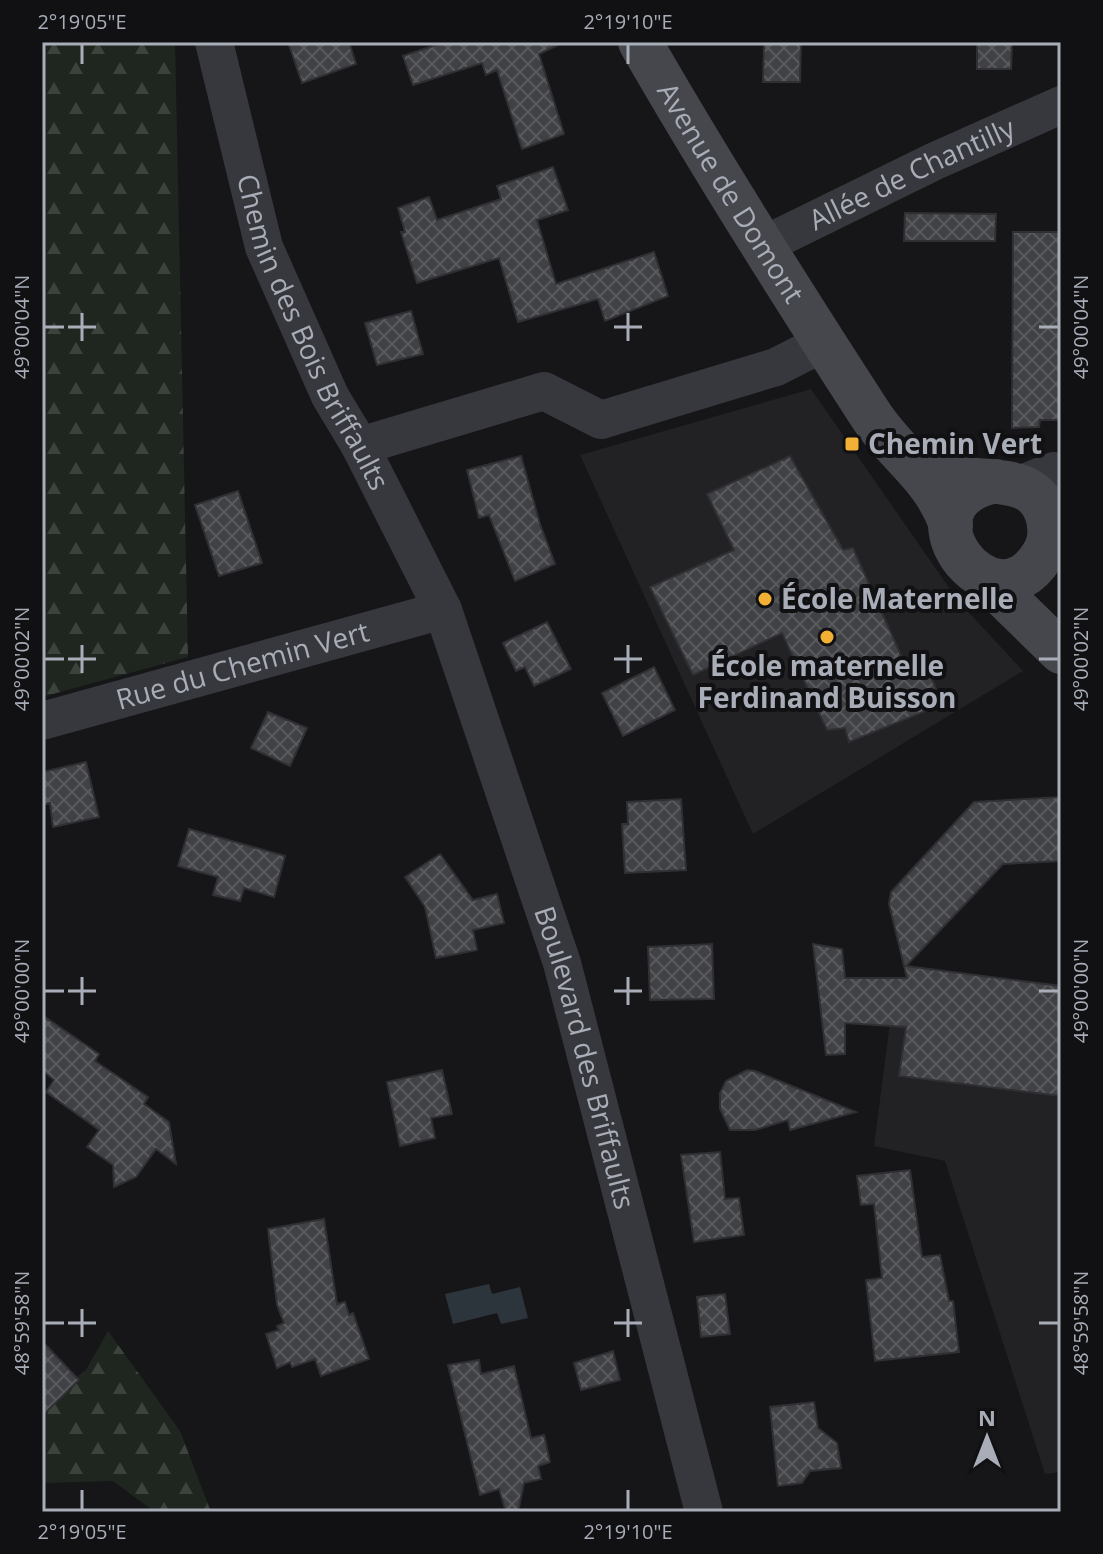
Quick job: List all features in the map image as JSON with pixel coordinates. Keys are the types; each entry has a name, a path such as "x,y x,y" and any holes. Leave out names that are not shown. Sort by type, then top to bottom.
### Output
{"main road":[{"name":"Avenue de Domont","path":"640,42 872,418 938,493 951,525 954,549 962,562 984,577 1052,642"},
{"path":"912,461 962,478 1040,512"},
{"path":"951,525 958,504 968,492 981,484 1040,512"},
{"path":"984,577 1005,580 1040,512"},
{"path":"1040,512 1029,596 1052,642"}],"street":[{"name":"Chemin des Bois Briffaults","path":"214,42 264,247 330,396 360,446 443,610"},
{"name":"Allée de Chantilly","path":"764,245 935,161 1061,105"},
{"path":"360,446 544,391 601,420 776,367 823,343"},
{"name":"Rue du Chemin Vert","path":"42,721 443,610"},
{"name":"Boulevard des Briffaults","path":"443,610 562,963 704,1512"}],"shaded area":[{"name":"École maternelle Ferdinand Buisson","path":"811,389 959,602 1023,671 753,834 580,455"},
{"path":"894,992 1061,1014 1061,1472 1045,1474 945,1161 874,1146"},
{"path":"489,1284 492,1294 520,1287 528,1318 501,1324 497,1313 453,1324 445,1294"}],"green space":[{"path":"42,42 175,42 188,657 42,697"},
{"path":"108,1331 180,1431 211,1512 155,1512 113,1481 42,1483 42,1402 86,1370"}],"building":[{"path":"288,42 349,42 356,64 302,83"},
{"path":"445,42 564,42 539,54 564,134 522,149 497,70 486,75 482,63 413,85 403,56"},
{"path":"764,42 801,42 800,82 763,82"},
{"path":"977,42 1012,42 1011,69 977,69"},
{"path":"553,167 568,210 537,220 556,284 654,252 668,296 605,321 598,299 518,322 499,258 417,283 401,232 405,232 398,208 429,197 437,220 501,199 497,186"},
{"path":"905,213 996,214 995,241 904,241"},
{"path":"1013,232 1061,232 1061,420 1040,420 1039,427 1012,428"},
{"path":"411,311 423,354 377,365 365,323"},
{"path":"521,456 555,564 515,581 489,515 479,518 467,470"},
{"name":"École Maternelle","path":"790,456 843,550 853,548 903,660 921,655 943,704 849,742 845,728 827,730 782,633 693,675 650,587 734,550 707,494"},
{"path":"238,491 262,563 219,576 195,505"},
{"path":"547,622 571,669 534,686 525,667 516,671 503,643"},
{"path":"654,667 675,710 623,736 602,693"},
{"path":"268,712 307,728 290,766 251,748"},
{"path":"86,762 99,817 53,827 50,803 42,805 42,772"},
{"path":"1061,797 1061,861 1003,864 906,966 1061,986 1061,1096 899,1076 906,1027 845,1023 845,1054 826,1055 813,944 842,949 845,978 907,978 889,904 891,892 974,802"},
{"path":"681,799 686,870 625,873 622,824 628,824 627,802"},
{"path":"189,829 285,856 274,897 244,888 240,901 213,895 218,877 178,866"},
{"path":"440,854 473,900 497,894 504,923 473,930 477,950 436,958 425,907 405,877"},
{"path":"712,944 714,999 650,1000 648,947"},
{"path":"42,1015 99,1054 95,1061 148,1097 144,1104 169,1122 176,1164 156,1149 136,1177 114,1187 113,1165 87,1147 99,1130 46,1092 54,1080 42,1070"},
{"path":"442,1070 452,1114 431,1118 435,1138 400,1146 387,1082"},
{"path":"747,1070 856,1112 790,1130 788,1120 755,1130 730,1130 720,1109 720,1093 726,1081"},
{"path":"720,1152 725,1199 739,1198 744,1235 694,1242 681,1155"},
{"path":"910,1170 922,1257 940,1255 949,1301 953,1301 959,1352 875,1361 866,1280 882,1278 874,1204 861,1205 857,1176"},
{"path":"324,1219 337,1304 345,1302 349,1315 353,1313 369,1359 321,1376 315,1359 292,1367 290,1362 277,1368 266,1334 279,1330 277,1326 284,1323 277,1305 268,1229"},
{"path":"725,1294 730,1334 701,1337 697,1297"},
{"path":"42,1341 79,1380 42,1416"},
{"path":"613,1351 620,1380 581,1390 574,1363"},
{"path":"479,1360 481,1374 514,1366 531,1438 544,1435 550,1462 538,1466 541,1479 524,1483 518,1512 506,1512 499,1489 480,1495 448,1365"},
{"path":"814,1402 818,1428 837,1443 841,1468 810,1471 802,1483 778,1486 770,1407"}],"place":[{"name":"Chemin Vert","path":"852,444"},
{"name":"École Maternelle","path":"765,599"},
{"name":"École maternelle Ferdinand Buisson","path":"827,637"}]}
